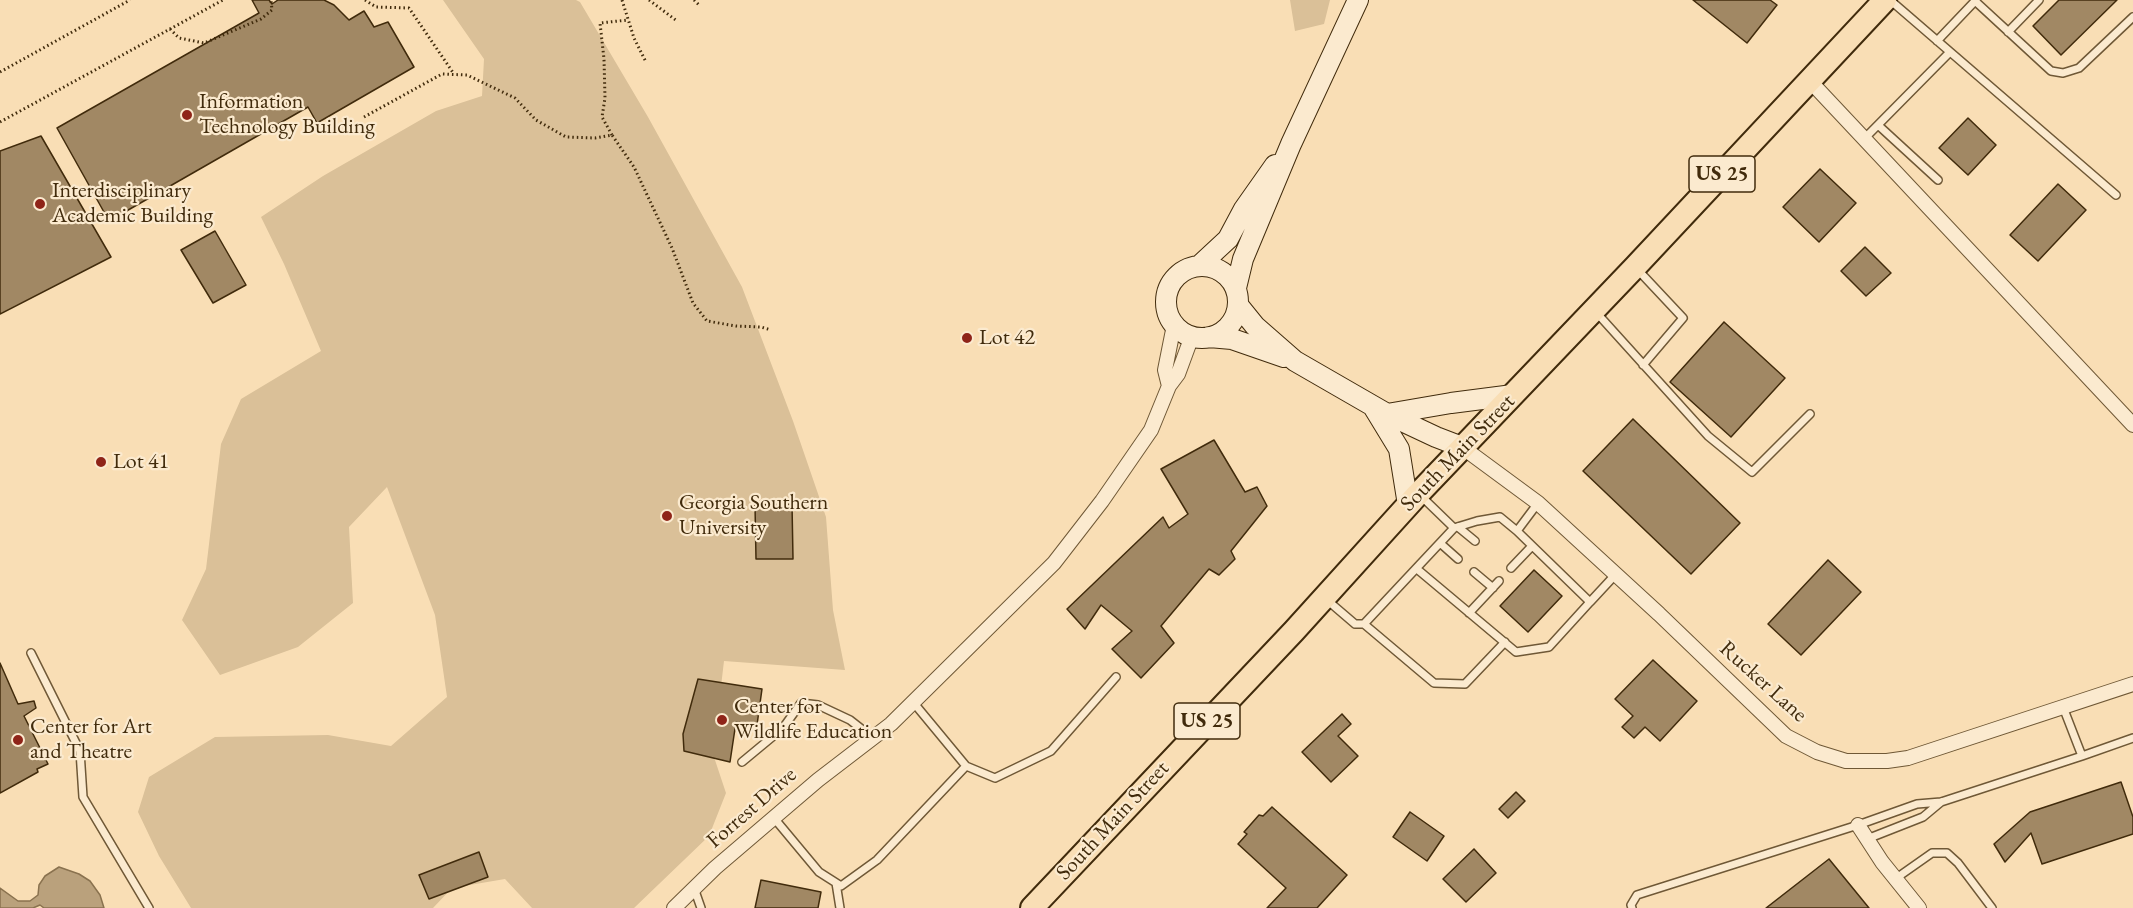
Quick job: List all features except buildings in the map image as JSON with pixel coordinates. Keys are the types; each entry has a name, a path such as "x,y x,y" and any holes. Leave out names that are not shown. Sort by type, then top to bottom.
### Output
{"main road":[{"name":"South Main Street","path":"1032,908 1324,598 1413,499 1635,267 1885,0"}],"street":[{"path":"1200,337 1219,334 1235,317 1243,259 1292,144 1358,0"},
{"path":"1809,80 2133,425"},
{"path":"1292,144 1244,209 1228,239 1200,265 1181,272 1169,287 1166,306 1168,316 1181,331 1200,337 1232,339 1295,361 1380,410 1462,447"},
{"path":"1200,265 1222,271 1230,278 1237,296 1255,326 1295,361"},
{"path":"1168,386 1165,370 1174,324"},
{"path":"1168,386 1178,374 1200,337"},
{"name":"Forrest Drive","path":"674,908 774,817 891,724 1054,563 1102,501 1151,430 1168,386"},
{"path":"1380,410 1513,395"},
{"path":"1380,410 1399,449 1413,499"},
{"name":"Rucker Lane","path":"1462,447 1538,503 1786,735 1817,752 1846,761 1887,761 1908,758 2133,684"},
{"path":"1858,825 1895,879 1919,908"}],"lane":[{"path":"1890,0 2116,195"},
{"path":"2008,32 2039,0"},
{"path":"1937,41 1975,1 2051,71 2063,73 2079,68 2133,17"},
{"path":"1864,139 1950,52"},
{"path":"1878,125 1938,180"},
{"path":"1635,267 1683,318 1643,365"},
{"path":"1594,310 1708,436 1752,472 1810,414"},
{"path":"1413,499 1475,541"},
{"path":"1517,531 1538,503"},
{"path":"1364,624 1456,528 1476,521 1500,517 1590,602"},
{"path":"1440,543 1458,559"},
{"path":"1511,568 1532,546"},
{"path":"1417,568 1516,652 1549,647 1616,574"},
{"path":"1474,572 1492,588"},
{"path":"1469,613 1499,581"},
{"path":"1324,598 1355,624 1364,624 1434,683 1465,684 1505,642"},
{"path":"31,653 80,751 83,797 149,908"},
{"path":"913,702 966,766 995,778 1051,751 1116,677"},
{"path":"742,762 783,728 801,703 818,705 840,715 873,738"},
{"path":"2063,708 2082,756"},
{"path":"1632,908 1631,905 1637,895 1917,804 1941,802 2133,738"},
{"path":"774,817 819,872 841,886 878,860 966,766"},
{"path":"1867,839 1923,817 1941,802"},
{"path":"1895,879 1932,853 1947,853 1958,863 1992,908"},
{"path":"836,883 840,908"},
{"path":"694,888 701,908"}],"path":[{"path":"0,72 130,0"},
{"path":"0,122 223,0"},
{"path":"171,29 179,38 204,43 261,19 272,10 271,0"},
{"path":"364,0 376,7 409,9 454,74"},
{"path":"621,0 634,38 646,62"},
{"path":"649,0 677,21"},
{"path":"694,0 700,6"},
{"path":"628,20 600,22 604,59 603,117 612,135 634,166 672,248 693,303 707,321 771,330"},
{"path":"364,117 442,74 454,74 467,75 515,98 536,120 566,137 595,138 612,135"}],"shaded area":[{"path":"443,0 576,0 580,2 648,117 742,287 793,421 826,517 833,610 845,670 724,661 713,754 726,793 709,836 634,908 532,908 505,879 452,888 433,908 191,908 159,856 138,812 149,777 215,737 328,735 391,746 447,697 435,615 387,487 349,527 353,603 298,647 220,675 182,620 206,569 221,444 241,399 321,351 261,217 323,176 436,111 482,96 484,59"},
{"path":"1290,0 1330,0 1324,24 1295,31"},
{"path":"59,867 79,874 90,881 100,895 104,908 44,908 40,905 33,908 0,908 0,888 18,901 30,901 38,895 39,885 45,876"}],"place":[{"name":"Information Technology Building","path":"187,115"},
{"name":"Interdisciplinary Academic Building","path":"40,204"},
{"name":"Lot 42","path":"967,338"},
{"name":"Lot 41","path":"101,462"},
{"name":"Georgia Southern University","path":"667,516"},
{"name":"Center for Wildlife Education","path":"722,720"},
{"name":"Center for Art and Theatre","path":"18,740"}]}
